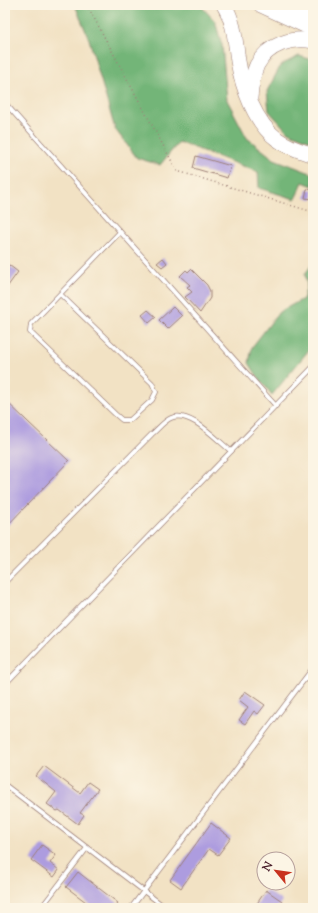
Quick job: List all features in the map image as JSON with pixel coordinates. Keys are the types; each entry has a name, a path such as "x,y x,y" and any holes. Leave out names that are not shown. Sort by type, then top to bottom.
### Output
{"highway":[{"path":"224,5 233,24 241,76 253,110 263,125 277,139 294,148 313,155"},
{"path":"261,5 313,29"},
{"path":"291,5 313,15"},
{"path":"249,99 253,76 257,64 265,54 277,45 288,41 302,39 313,41"}],"lane":[{"path":"5,102 276,406"},
{"path":"60,294 152,383 156,392 152,400 130,420 122,420 115,414 30,332 31,324 60,294 120,232"},
{"path":"5,684 313,367"},
{"path":"5,582 152,434 170,418 181,416 193,420 231,451"},
{"path":"131,908 313,668"},
{"path":"5,785 166,908"},
{"path":"41,908 87,848"}],"path":[{"path":"87,5 177,171 313,212"}],"green space":[{"path":"75,5 200,5 215,21 222,45 227,100 247,138 274,159 313,174 313,186 303,182 295,199 259,188 258,172 179,142 160,165 137,158 115,129 89,39"},
{"path":"299,56 313,60 313,142 288,132 269,111 267,91 281,65"},
{"path":"313,263 313,345 272,395 249,363 252,347 279,312 303,299 307,286 305,274"}],"building":[{"path":"196,156 231,166 227,178 193,168"},
{"path":"307,189 313,190 313,199 305,198"},
{"path":"163,258 167,263 162,267 157,263"},
{"path":"5,262 18,272 5,290"},
{"path":"191,269 207,285 210,291 210,298 200,313 185,297 192,292 187,287 190,285 180,276 186,270 188,272"},
{"path":"173,307 182,316 168,329 159,320"},
{"path":"148,310 156,317 149,323 142,315"},
{"path":"5,400 69,461 5,528"},
{"path":"245,691 265,705 258,714 254,711 245,724 239,720 248,707 239,700"},
{"path":"44,766 80,793 88,782 98,789 80,813 84,815 78,824 59,810 57,811 47,804 56,792 36,776"},
{"path":"211,823 231,838 218,855 209,849 181,888 170,880"},
{"path":"42,845 56,855 50,863 59,870 54,877 31,860"},
{"path":"78,872 118,903 114,908 94,908 66,887"},
{"path":"265,891 282,901 277,908 254,908"}]}
